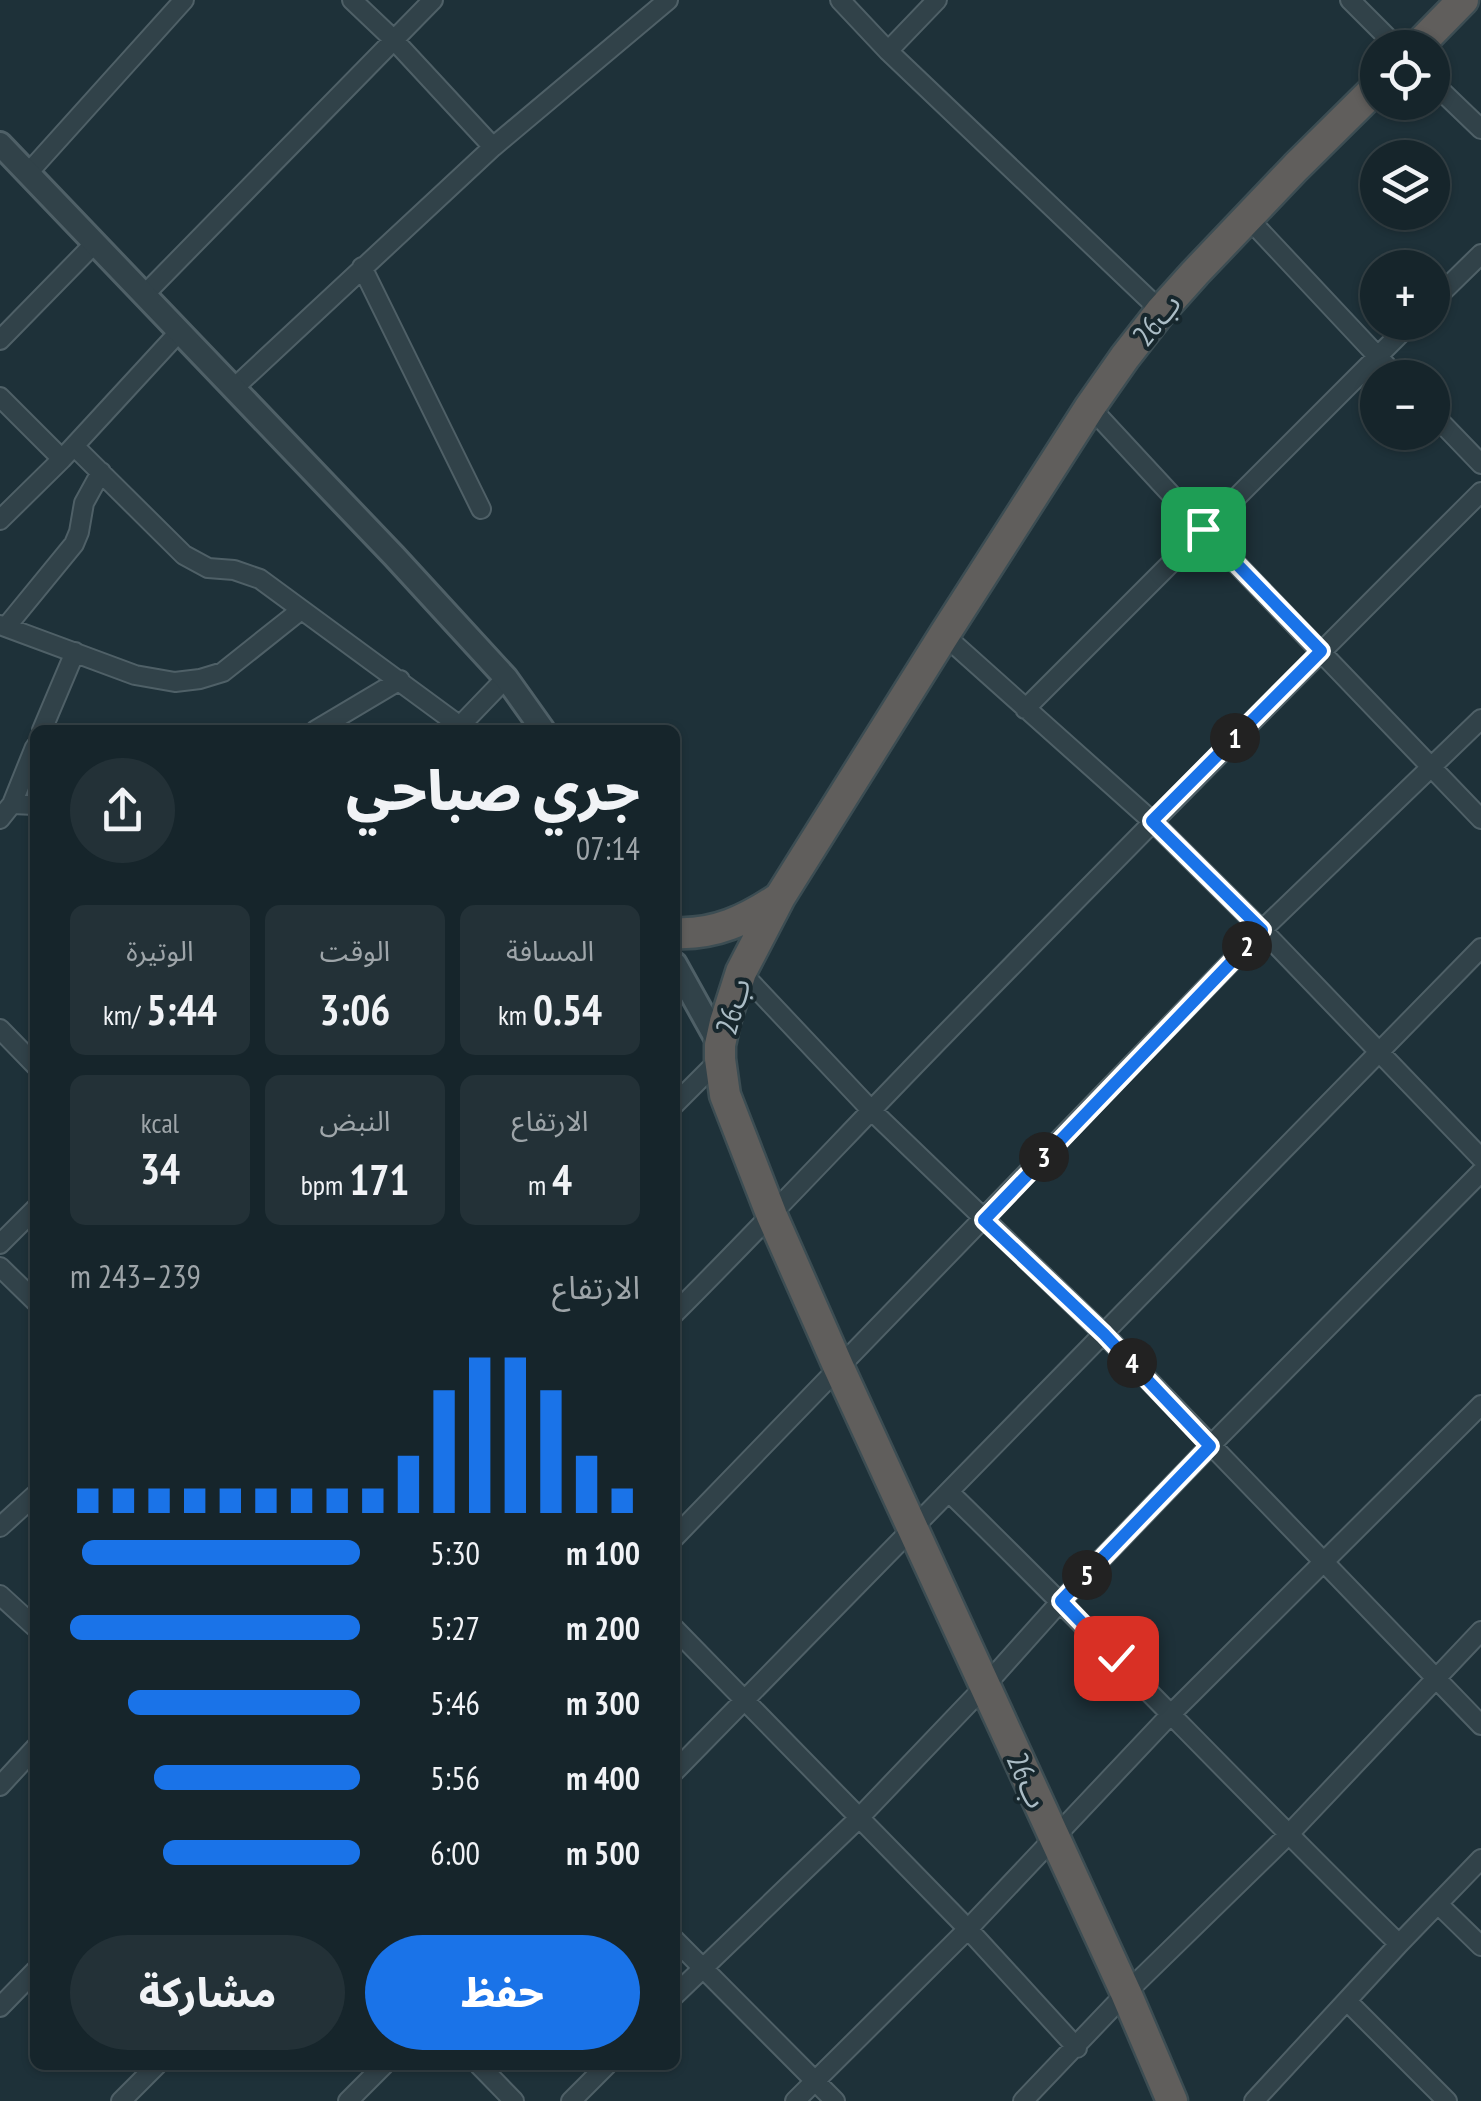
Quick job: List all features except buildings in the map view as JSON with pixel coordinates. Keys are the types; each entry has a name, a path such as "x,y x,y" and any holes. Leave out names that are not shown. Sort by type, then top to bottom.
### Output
{"highway":[{"path":"1434,30 1463,0"},
{"name":"26ب","path":"1172,2101 772,1216 726,1095 720,1052 741,972 780,897 1090,407 1162,311 1247,217 1360,104"},
{"path":"680,933 712,931 739,921 780,897"}],"street":[{"path":"29,172 184,0"},
{"path":"352,0 494,147"},
{"path":"144,294 433,0"},
{"path":"234,388 494,147 668,0"},
{"path":"840,0 888,51 1162,311"},
{"path":"888,51 936,0"},
{"path":"1350,0 1380,30"},
{"path":"1450,99 1481,129"},
{"path":"0,144 506,678 539,725"},
{"path":"1247,217 1382,360"},
{"path":"0,340 95,243"},
{"path":"1450,284 1481,254"},
{"path":"362,267 482,509"},
{"path":"0,520 180,331"},
{"path":"1025,709 1394,340"},
{"path":"0,397 68,452 102,472 184,556 208,568 234,570 260,579 400,680 454,725"},
{"path":"1090,407 1481,819"},
{"path":"1450,432 1481,464"},
{"path":"102,472 84,503 74,544 3,626 135,674 175,682 222,672 301,610"},
{"path":"680,1308 1152,821 1481,492"},
{"path":"944,635 1152,821 1481,1158"},
{"path":"44,725 74,652"},
{"path":"461,725 506,678"},
{"path":"324,725 400,680"},
{"path":"680,1532 1262,930 1481,719"},
{"path":"6,811 30,759"},
{"path":"680,1766 1481,948"},
{"path":"741,972 871,1110 1104,1334 1481,1725"},
{"path":"680,976 720,1052 680,1098"},
{"path":"0,1028 30,1060"},
{"path":"680,1991 858,1819 1210,1446 1481,1172"},
{"path":"0,1244 30,1214"},
{"path":"0,1266 30,1296"},
{"path":"795,2101 968,1929 1172,1714 1481,1405"},
{"path":"950,1493 1398,1944"},
{"path":"0,1527 30,1500"},
{"path":"0,1594 30,1623"},
{"path":"1023,2101 1126,1993 1288,1835 1481,1631"},
{"path":"680,1634 968,1929 1077,2048"},
{"path":"0,1786 30,1753"},
{"path":"1254,2101 1481,1859"},
{"path":"1438,1904 1481,1946"},
{"path":"680,1945 834,2101"},
{"path":"0,2006 30,1975"},
{"path":"1347,2001 1447,2101"},
{"path":"121,2101 152,2070"},
{"path":"348,2101 379,2070"},
{"path":"484,2070 514,2101"},
{"path":"571,2101 601,2070"}],"route":[{"path":"1116,1658 1061,1601 1210,1446 1104,1334 984,1220 1262,930 1152,821 1321,651 1203,529"}]}
